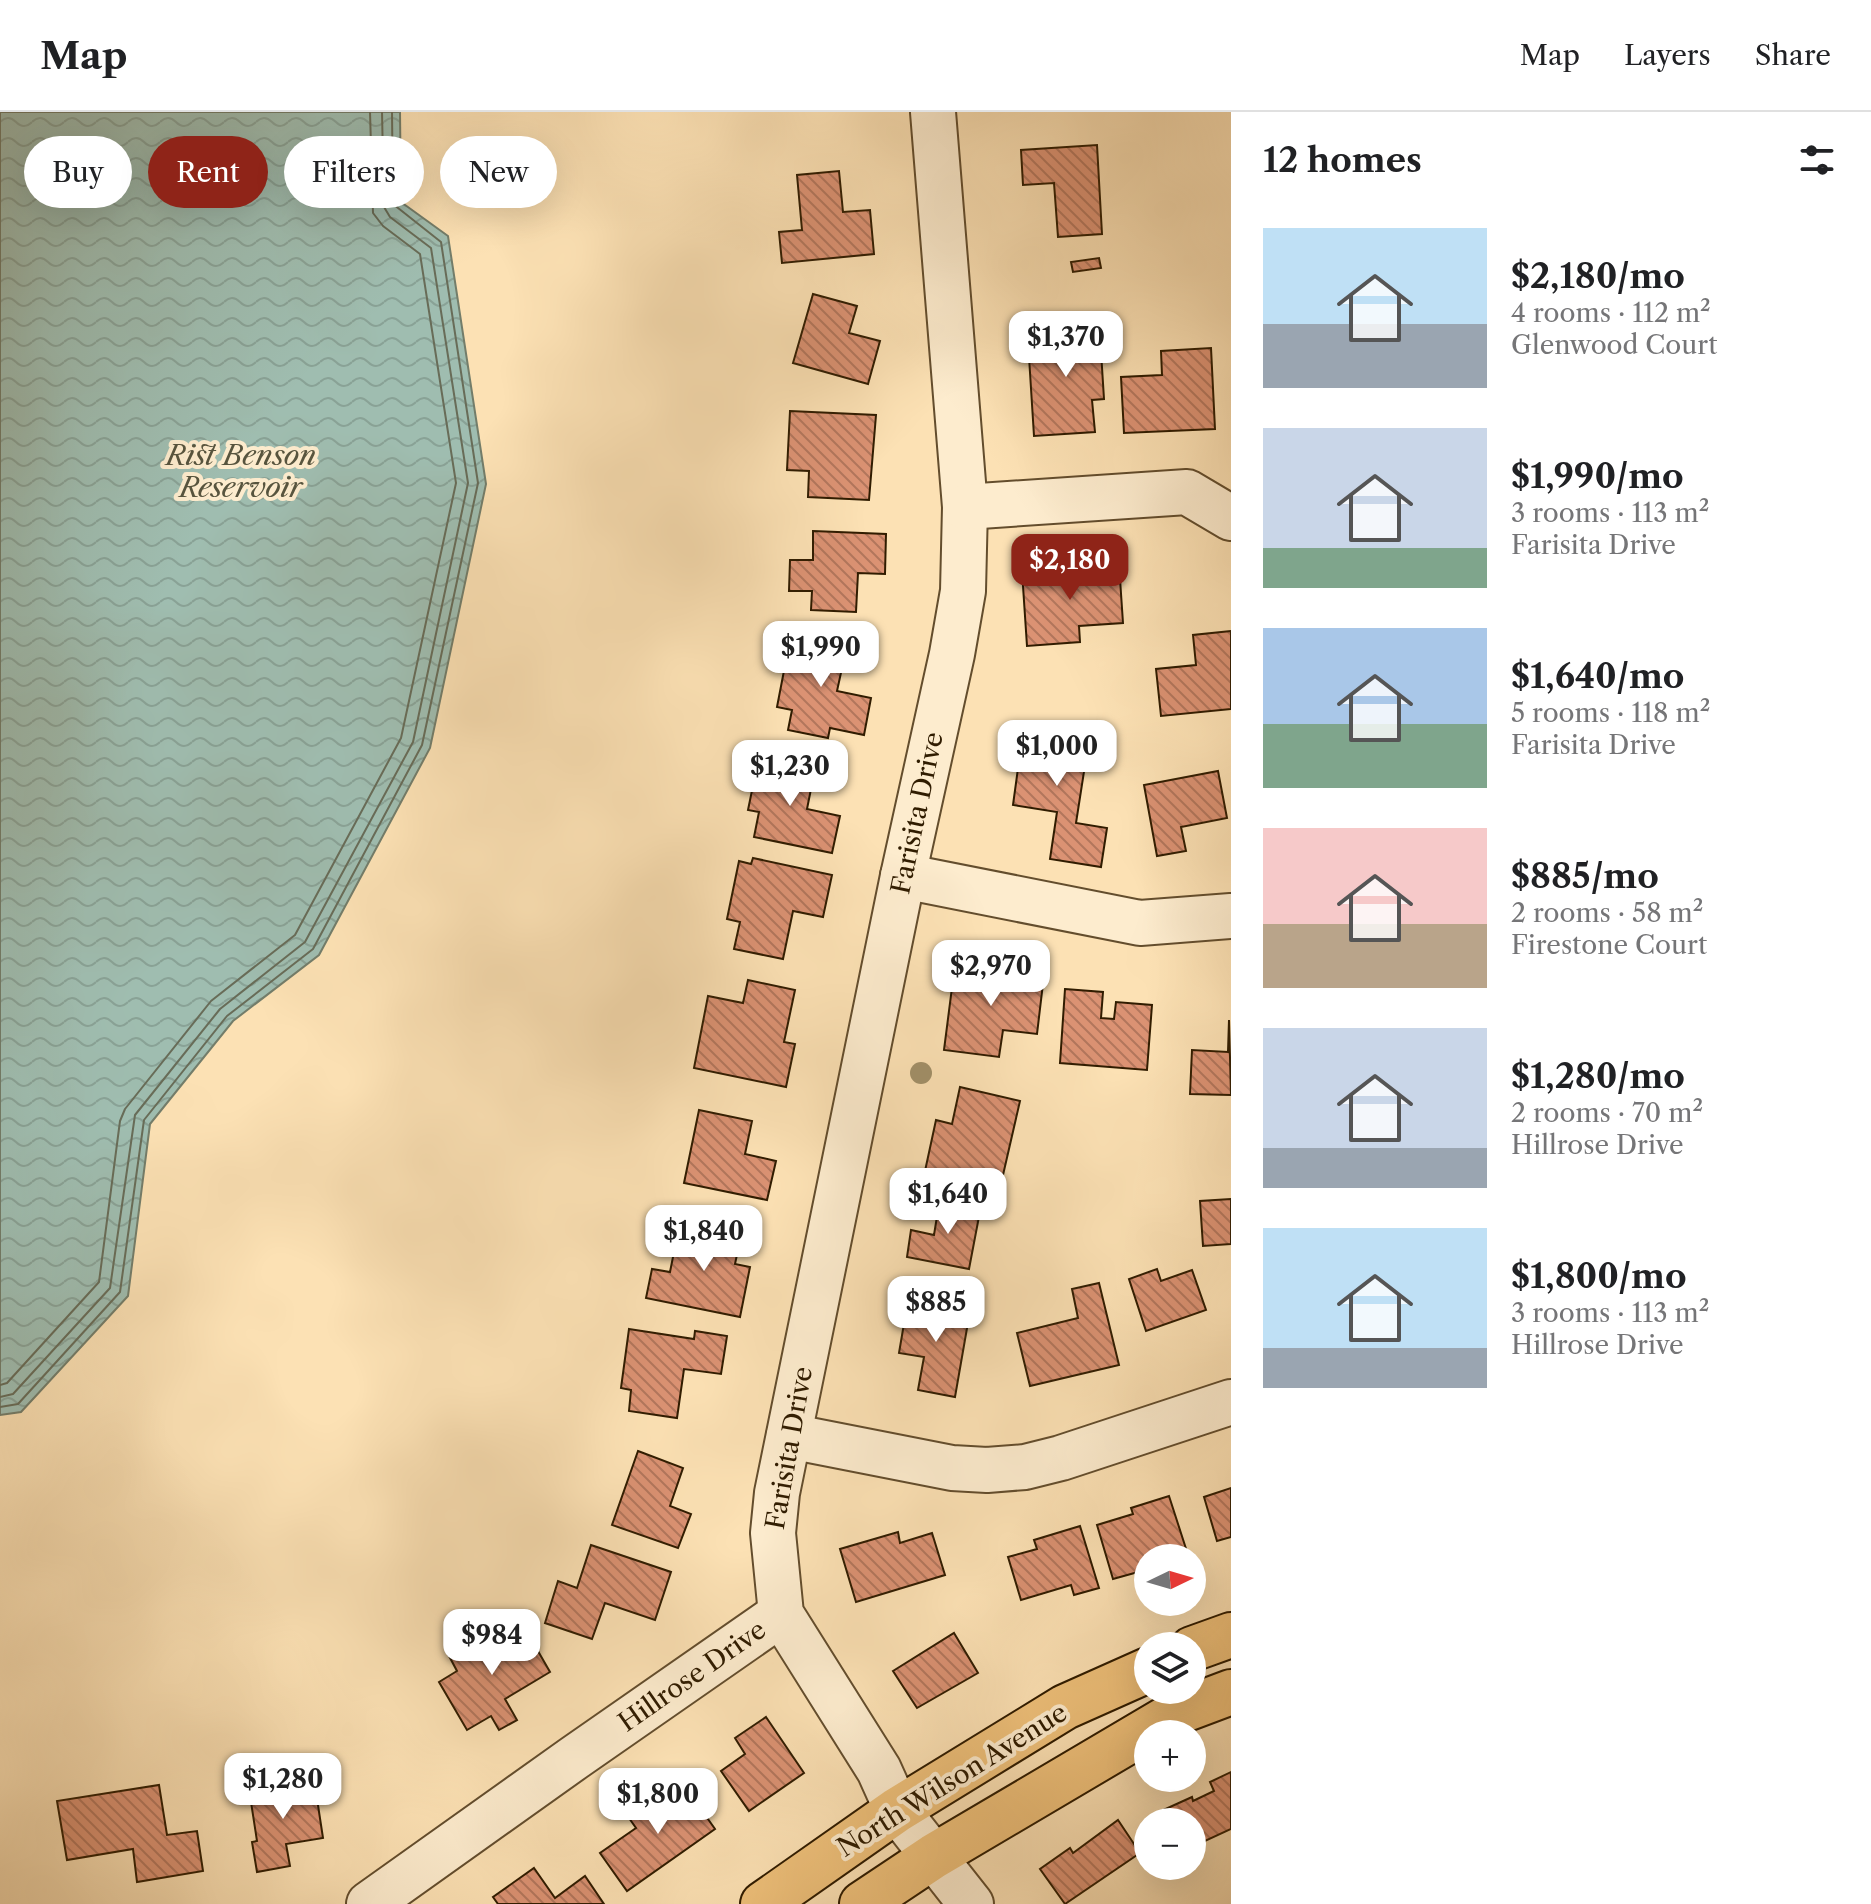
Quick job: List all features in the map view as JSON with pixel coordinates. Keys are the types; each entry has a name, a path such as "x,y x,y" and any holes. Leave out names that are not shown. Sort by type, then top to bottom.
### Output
{"main road":[{"path":"1206,1644 1231,1635"},
{"name":"North Wilson Avenue","path":"763,1904 897,1810 1065,1707 1134,1676"},
{"path":"862,1904 934,1856 1178,1712 1231,1692"}],"street":[{"name":"Farisita Drive","path":"933,112 965,507 961,603 777,1493 773,1533 781,1614 879,1770 897,1810 934,1856"},
{"path":"965,507 1187,492 1231,518"},
{"path":"903,876 1140,923 1231,916"},
{"path":"789,1436 952,1468 1012,1468 1061,1458 1231,1402"},
{"name":"Hillrose Drive","path":"369,1904 781,1614"},
{"path":"934,1856 971,1904"}],"water":[{"name":"Rist Benson Reservoir","path":"0,112 400,112 400,136 284,136 284,208 409,208 448,236 486,484 430,748 319,955 233,1021 150,1124 128,1296 21,1412 0,1415"}],"building":[{"path":"1097,145 1102,234 1058,237 1054,183 1023,185 1021,150"},
{"path":"839,171 843,212 870,210 874,254 782,263 779,232 802,230 797,175"},
{"path":"1099,258 1101,268 1073,272 1071,262"},
{"path":"813,294 857,306 849,333 880,341 868,384 793,363"},
{"path":"1099,320 1104,399 1092,400 1095,432 1034,436 1028,341 1058,339 1056,323"},
{"path":"1211,348 1215,429 1124,433 1121,377 1162,375 1161,351"},
{"path":"790,411 876,415 869,500 808,497 809,471 787,470"},
{"path":"813,531 886,534 885,574 858,573 856,612 811,610 812,591 789,591 790,560 813,560"},
{"path":"1119,564 1123,623 1079,626 1080,642 1027,646 1022,571"},
{"path":"809,628 849,636 837,691 871,698 864,735 830,728 828,738 788,730 792,710 777,707 788,650 803,653"},
{"path":"1231,631 1231,709 1161,716 1156,669 1196,665 1193,635"},
{"path":"1017,722 1090,733 1076,823 1107,828 1101,867 1050,859 1057,812 1013,805 1019,761 1012,760"},
{"path":"770,759 815,769 807,809 840,816 832,853 754,837 759,812 748,810 757,766 768,769"},
{"path":"1218,771 1227,818 1181,827 1186,851 1157,856 1144,785"},
{"path":"753,858 832,875 823,917 793,911 783,959 734,949 740,922 727,919 739,861 751,864"},
{"path":"955,964 1044,975 1037,1034 1003,1030 999,1057 944,1050"},
{"path":"748,980 795,990 784,1042 795,1044 786,1087 694,1068 708,996 743,1003"},
{"path":"1065,989 1103,992 1101,1018 1114,1019 1116,1002 1152,1005 1147,1070 1060,1063"},
{"path":"1229,1020 1231,1095 1190,1094 1192,1050 1228,1052"},
{"path":"960,1087 1020,1101 1000,1188 925,1171 936,1120 952,1124"},
{"path":"699,1110 752,1121 745,1154 776,1161 767,1200 684,1183"},
{"path":"940,1198 981,1206 969,1269 907,1257 911,1230 934,1235"},
{"path":"1231,1199 1231,1244 1203,1246 1200,1201"},
{"path":"696,1222 742,1231 735,1264 750,1267 740,1317 646,1298 652,1269 670,1272 676,1242 692,1246"},
{"path":"1157,1269 1161,1281 1192,1270 1206,1310 1146,1331 1129,1279"},
{"path":"1099,1283 1119,1365 1030,1386 1017,1333 1078,1318 1072,1289"},
{"path":"908,1300 970,1311 955,1397 918,1390 924,1357 899,1353"},
{"path":"629,1329 694,1339 695,1331 727,1336 721,1374 684,1369 677,1418 629,1411 631,1390 621,1388"},
{"path":"638,1451 683,1468 670,1506 691,1514 678,1548 612,1525"},
{"path":"1231,1488 1231,1537 1217,1541 1204,1497"},
{"path":"1169,1496 1184,1544 1134,1544 1134,1573 1113,1579 1097,1525 1133,1514 1131,1508"},
{"path":"1080,1526 1099,1588 1074,1595 1071,1585 1021,1600 1008,1557 1037,1549 1034,1540"},
{"path":"898,1532 900,1543 932,1533 945,1575 856,1602 840,1549"},
{"path":"591,1545 671,1572 655,1620 605,1603 592,1639 545,1623 558,1581 577,1588"},
{"path":"523,1625 550,1672 505,1699 517,1720 499,1730 491,1716 467,1730 439,1682 457,1671 448,1654 475,1637 482,1649"},
{"path":"954,1633 978,1673 917,1708 893,1671"},
{"path":"766,1717 804,1773 749,1811 721,1771 745,1754 735,1738"},
{"path":"1231,1772 1231,1829 1206,1841 1206,1808 1168,1808 1214,1791 1210,1782"},
{"path":"314,1779 323,1838 286,1844 290,1866 257,1872 252,1842 257,1841 249,1789"},
{"path":"681,1781 715,1829 627,1891 600,1853 636,1828 629,1818"},
{"path":"159,1785 167,1835 197,1831 203,1871 137,1882 133,1849 67,1860 57,1801"},
{"path":"1118,1820 1134,1844 1134,1857 1065,1904 1040,1869 1070,1848 1073,1853"},
{"path":"534,1868 555,1898 585,1876 604,1904 498,1904 493,1897"}]}
